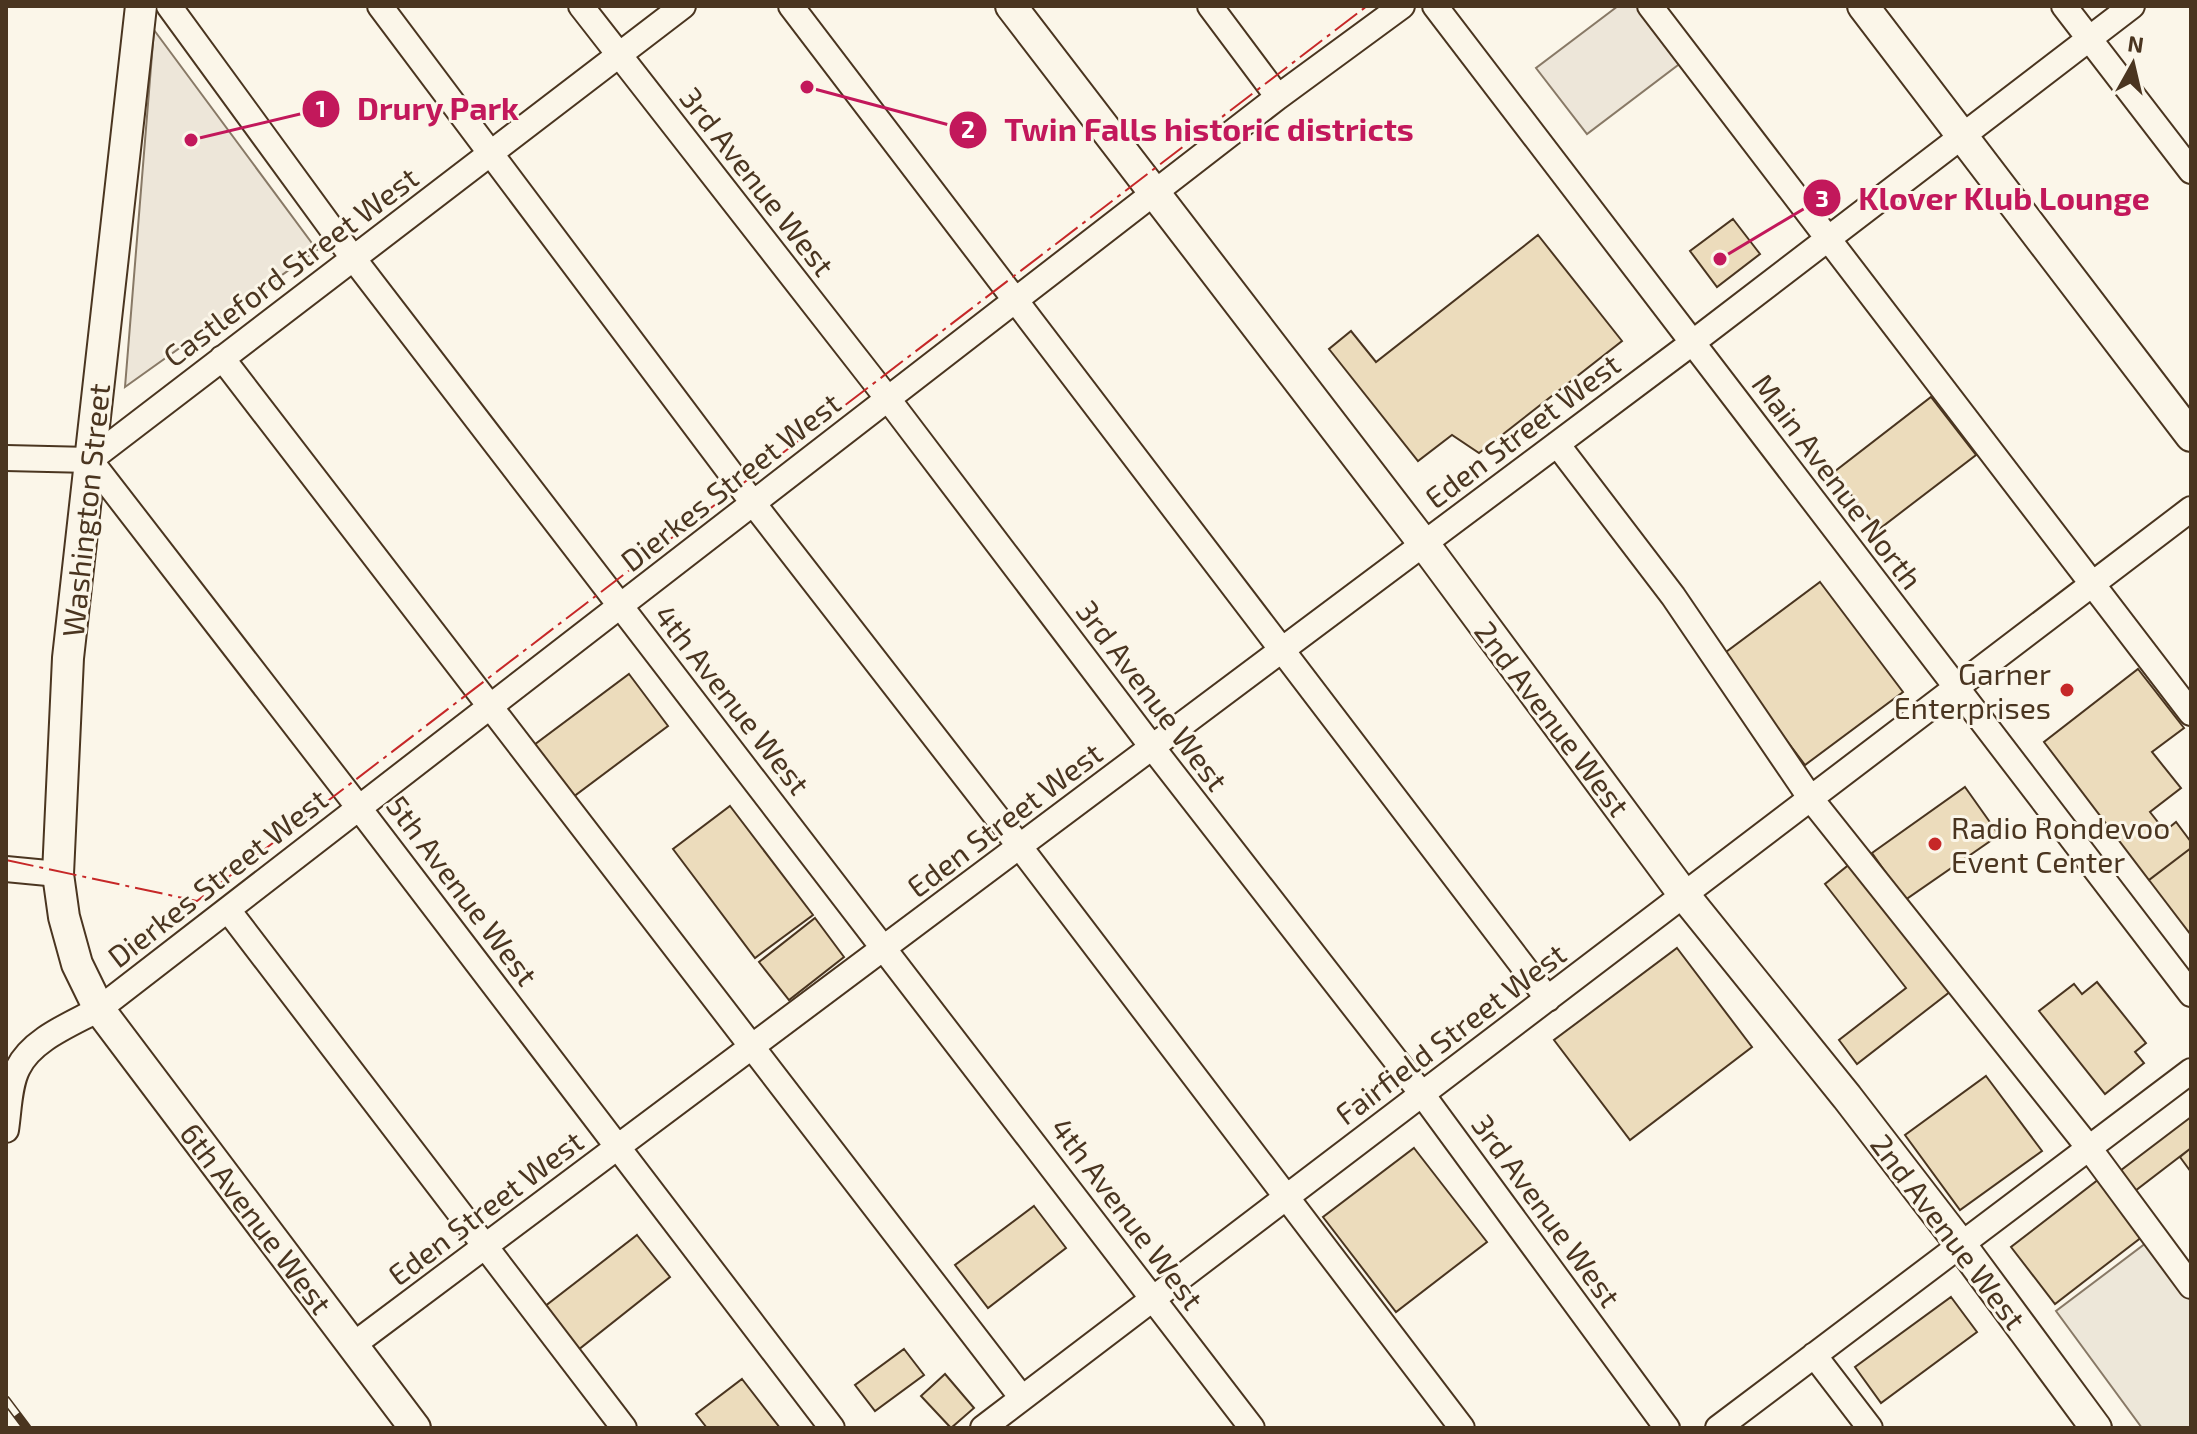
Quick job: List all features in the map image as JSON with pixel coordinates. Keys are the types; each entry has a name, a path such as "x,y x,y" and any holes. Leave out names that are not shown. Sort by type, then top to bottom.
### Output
{"main road":[{"name":"Washington Street","path":"99,1009 77,964 64,917 58,874 68,658 141,6"},
{"name":"2nd Avenue West","path":"1011,6 1424,544 1684,895 1847,1097 2096,1428"},
{"path":"1863,6 2191,436"},
{"name":"6th Avenue West","path":"99,1009 415,1428"}],"street":[{"name":"4th Avenue West","path":"169,6 353,258 1252,1428"},
{"path":"380,6 753,503 1020,847 1462,1428"},
{"name":"3rd Avenue West","path":"581,6 888,399 1152,747 1422,1094 1667,1428"},
{"name":"Castleford Street West","path":"90,460 683,6"},
{"path":"791,6 1548,999"},
{"path":"1210,6 1278,97"},
{"name":"Dierkes Street West","path":"6,1130 16,1070 27,1053 99,1009 1278,97 1402,6"},
{"name":"Main Avenue North","path":"1435,6 2191,994"},
{"path":"1650,6 2191,713"},
{"path":"2064,6 2191,171"},
{"name":"Eden Street West","path":"353,1345 1692,343 2132,6"},
{"path":"222,358 1022,1398"},
{"path":"1557,444 1673,596 1811,799 2089,1148 2191,1286"},
{"path":"6,458 90,460"},
{"name":"5th Avenue West","path":"90,460 832,1428"},
{"name":"Fairfield Street West","path":"983,1428 2191,509"},
{"path":"6,869 58,874"},
{"path":"228,910 624,1428"},
{"path":"1718,1428 2191,1071"},
{"path":"1814,1355 1870,1428"}],"shaded area":[{"path":"1618,6 1640,6 1682,62 1587,134 1536,68"},
{"path":"154,30 317,250 125,387"},
{"path":"2154,1237 2191,1286 2191,1428 2142,1428 2056,1311"}],"building":[{"path":"1733,219 1760,254 1717,287 1690,251"},
{"path":"1538,235 1622,341 1479,453 1452,435 1418,461 1329,349 1351,331 1376,362"},
{"path":"1931,397 1976,455 1878,530 1834,472"},
{"path":"1820,582 1903,692 1805,765 1722,655"},
{"path":"2138,669 2184,728 2152,752 2181,788 2150,812 2165,831 2176,822 2191,842 2191,848 2149,880 2044,742"},
{"path":"629,674 668,726 573,797 534,745"},
{"name":"Radio Rondevoo Event Center","path":"1965,787 1999,835 1905,900 1872,853"},
{"path":"730,806 813,915 755,958 673,849"},
{"path":"2191,848 2191,935 2149,880"},
{"path":"1851,863 1951,991 1857,1064 1839,1040 1906,988 1825,884"},
{"path":"815,918 844,957 789,1000 759,962"},
{"path":"1677,948 1752,1047 1630,1140 1554,1040"},
{"path":"2097,982 2146,1043 2135,1052 2144,1063 2105,1094 2039,1011 2074,984 2082,994"},
{"path":"1986,1076 2042,1151 1960,1210 1905,1135"},
{"path":"2191,1117 2191,1148 2131,1194 2116,1174"},
{"path":"1414,1148 1487,1242 1396,1312 1323,1217"},
{"path":"2191,1148 2191,1172 2180,1157"},
{"path":"2103,1176 2147,1233 2055,1304 2011,1247"},
{"path":"1034,1206 1066,1248 988,1308 955,1265"},
{"path":"637,1235 670,1277 578,1350 544,1307"},
{"path":"1951,1297 1977,1332 1881,1403 1855,1367"},
{"path":"904,1349 924,1375 875,1411 855,1385"},
{"path":"945,1374 974,1408 951,1428 921,1396"},
{"path":"742,1379 780,1428 707,1428 696,1414"}],"railway":[{"path":"6,1400 27,1428"}],"power":[{"path":"6,860 197,901 1367,6"}],"place":[{"name":"Twin Falls historic districts","path":"807,87"},
{"name":"Drury Park","path":"191,140"},
{"name":"Klover Klub Lounge","path":"1720,259"},
{"name":"Garner Enterprises","path":"2067,690"},
{"name":"Radio Rondevoo Event Center","path":"1935,844"}]}
